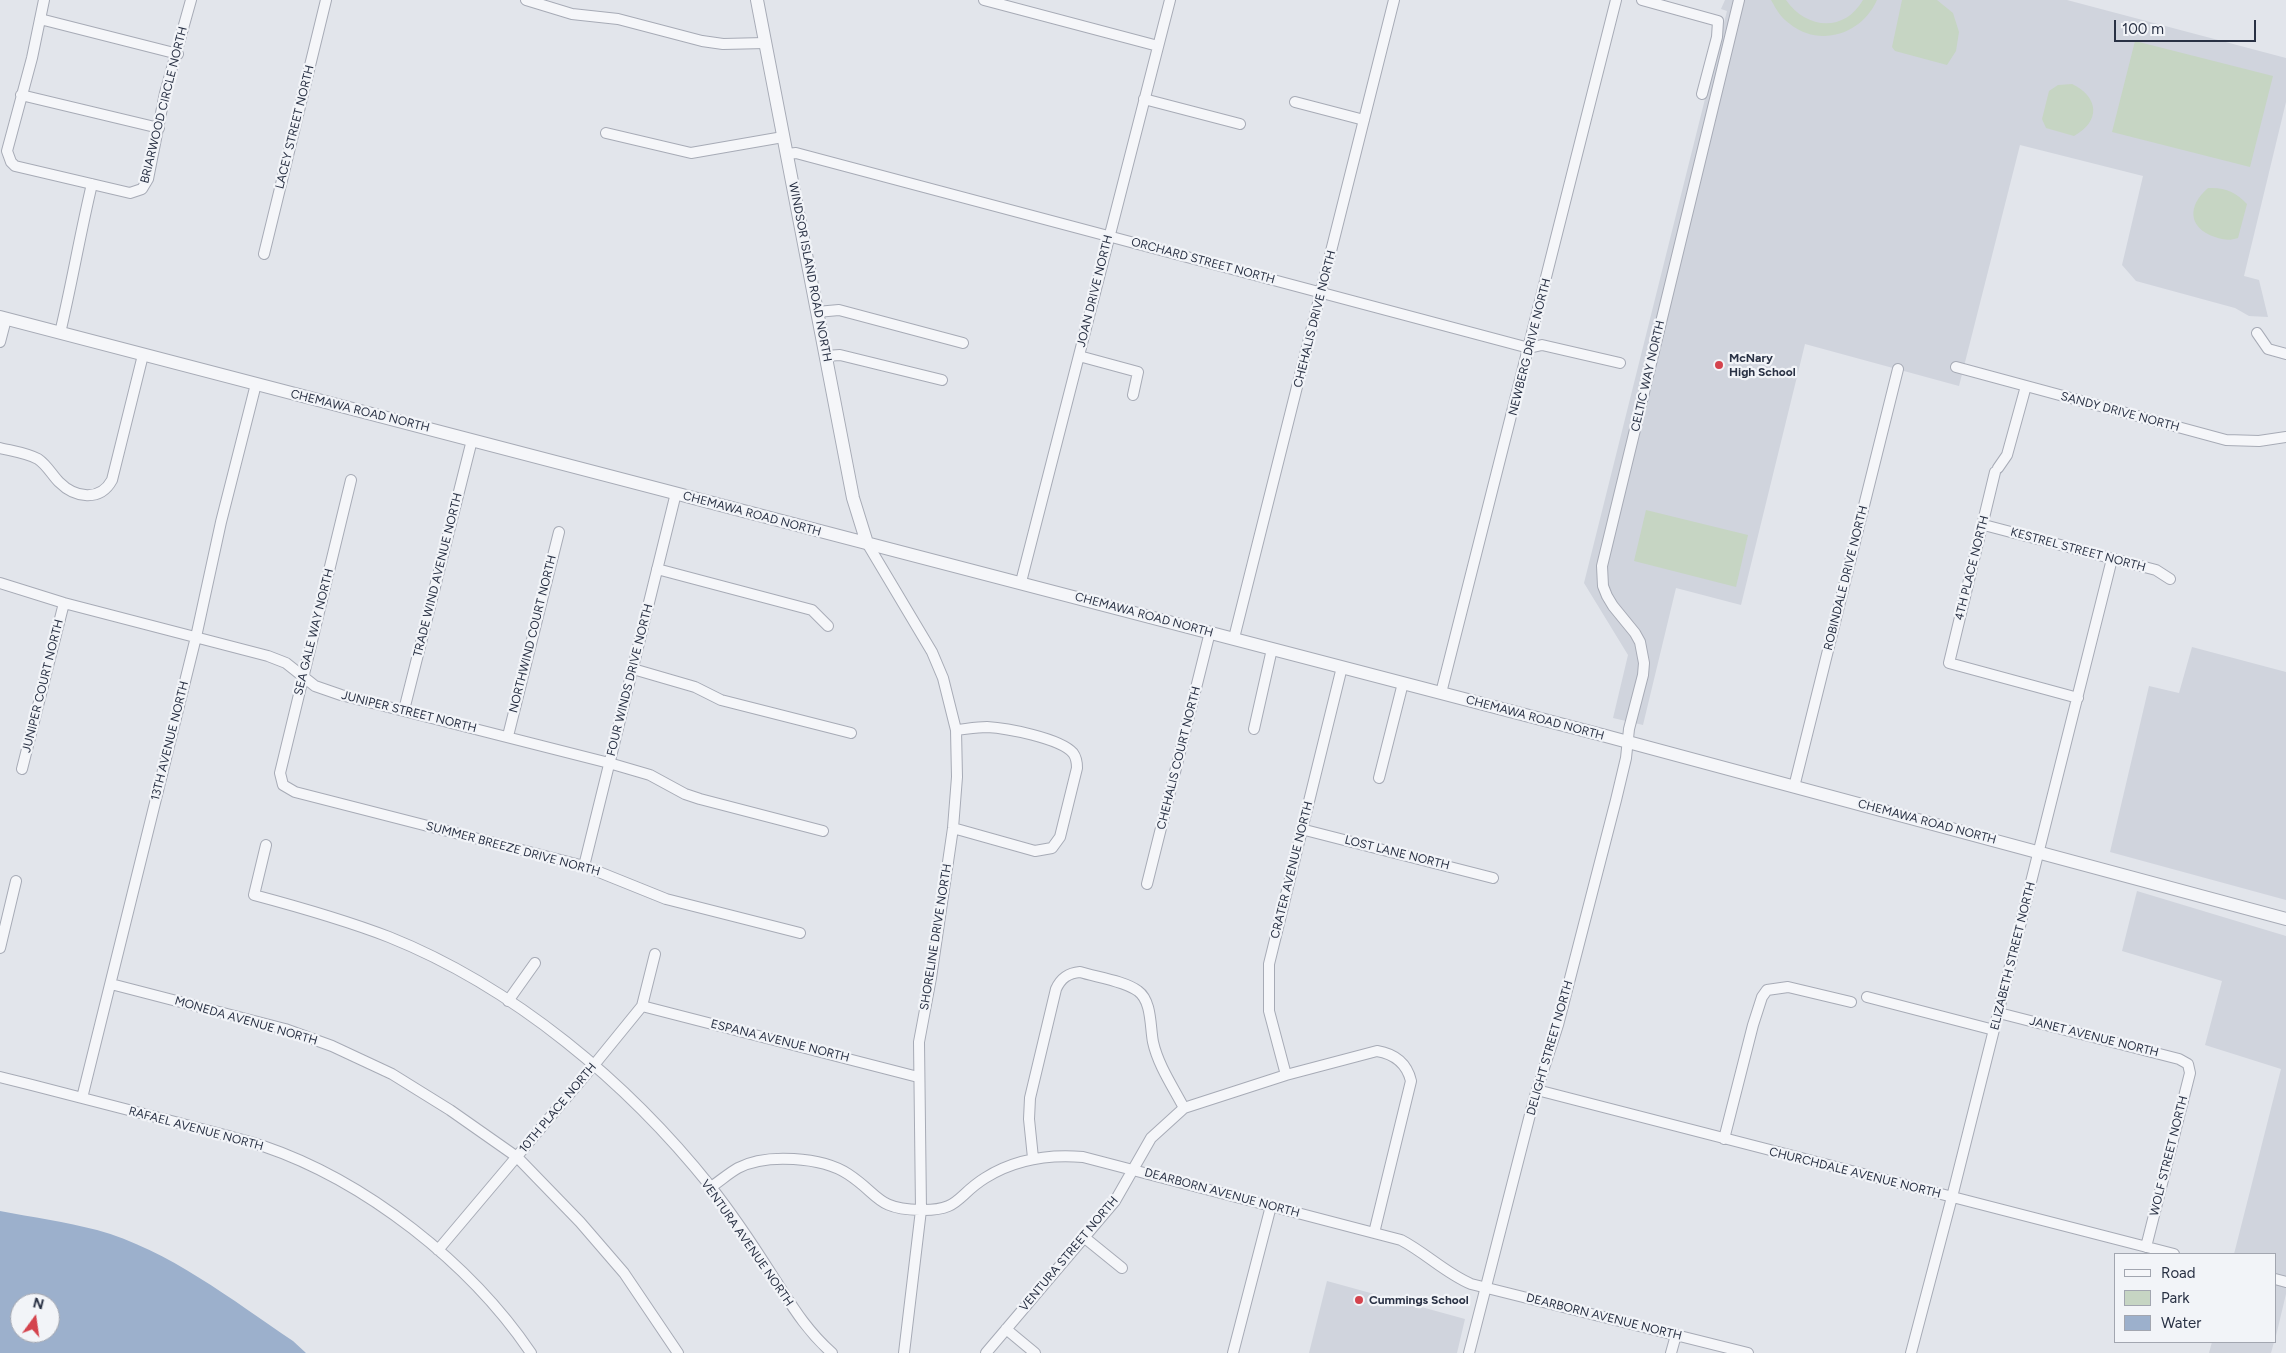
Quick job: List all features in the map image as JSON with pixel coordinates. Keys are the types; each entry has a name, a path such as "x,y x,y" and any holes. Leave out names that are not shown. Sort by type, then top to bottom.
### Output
{"street":[{"name":"BRIARWOOD CIRCLE NORTH","path":"44,0 32,58 7,151 11,162 31,170 130,193 142,189 148,179 165,93 178,54 191,0"},
{"name":"LACEY STREET NORTH","path":"264,254 326,0"},
{"path":"526,0 538,2 572,14 618,20 702,41 723,44 765,43"},
{"name":"WINDSOR ISLAND ROAD NORTH","path":"757,0 853,498 867,543"},
{"path":"984,0 1158,46"},
{"name":"JOAN DRIVE NORTH","path":"1021,582 1170,0"},
{"name":"CHEHALIS DRIVE NORTH","path":"1234,638 1394,0"},
{"name":"NEWBERG DRIVE NORTH","path":"1441,693 1616,0"},
{"path":"1642,0 1718,21 1717,37 1702,94"},
{"name":"CELTIC WAY NORTH","path":"1628,742 1629,729 1643,675 1642,652 1636,633 1607,596 1603,586 1602,566 1739,0"},
{"path":"40,19 178,54"},
{"path":"22,95 159,128"},
{"path":"1144,99 1240,124"},
{"path":"1295,102 1364,120"},
{"path":"606,133 691,153 783,137"},
{"name":"ORCHARD STREET NORTH","path":"787,154 796,154 1529,348 1542,345 1620,364"},
{"path":"60,333 75,269 78,239 92,184"},
{"path":"817,312 839,310 963,343"},
{"path":"0,342 3,318"},
{"name":"CHEMAWA ROAD NORTH","path":"3,318 1234,638 2286,919"},
{"path":"2257,333 2268,349 2286,354"},
{"path":"0,448 38,459 58,481 72,491 90,496 104,491 112,480 143,355"},
{"path":"826,356 840,355 942,380"},
{"path":"1079,356 1138,372 1133,395"},
{"name":"SANDY DRIVE NORTH","path":"1956,367 2226,440 2259,441 2286,437"},
{"name":"ROBINDALE DRIVE NORTH","path":"1794,787 1898,369"},
{"name":"13TH AVENUE NORTH","path":"82,1098 196,637 221,522 256,384"},
{"name":"4TH PLACE NORTH","path":"2026,386 2007,455 1997,470 1948,663 2078,698"},
{"name":"TRADE WIND AVENUE NORTH","path":"404,710 472,440"},
{"name":"SEA GALE WAY NORTH","path":"283,785 280,773 351,480"},
{"name":"FOUR WINDS DRIVE NORTH","path":"584,866 676,493"},
{"name":"KESTREL STREET NORTH","path":"1984,524 2156,570 2170,580"},
{"name":"NORTHWIND COURT NORTH","path":"508,736 559,532"},
{"name":"SHORELINE DRIVE NORTH","path":"867,543 932,652 943,678 956,730 957,777 953,828 919,1042 921,1210 904,1353"},
{"name":"ELIZABETH STREET NORTH","path":"1911,1353 2040,852 2112,559"},
{"path":"657,569 812,610 828,626"},
{"name":"JUNIPER STREET NORTH","path":"0,583 64,603 268,656 286,663 315,686 341,695 609,763 650,775 685,794 700,799 823,831"},
{"name":"JUNIPER COURT NORTH","path":"22,769 64,603"},
{"name":"CHEHALIS COURT NORTH","path":"1147,884 1210,632"},
{"path":"1254,729 1272,649"},
{"name":"CRATER AVENUE NORTH","path":"1286,1075 1269,1012 1268,977 1276,930 1342,667"},
{"path":"633,669 695,687 722,700 851,733"},
{"path":"1379,778 1403,683"},
{"path":"953,828 1035,851 1052,848 1060,837 1077,768 1076,758 1072,752 1056,743 1003,729 985,727 956,730"},
{"name":"DELIGHT STREET NORTH","path":"1468,1353 1537,1090 1558,1025 1616,800 1628,742"},
{"name":"SUMMER BREEZE DRIVE NORTH","path":"283,785 295,792 584,866 666,899 800,933"},
{"name":"LOST LANE NORTH","path":"1301,829 1493,878"},
{"name":"VENTURA AVENUE NORTH","path":"266,845 254,895 328,916 390,938 450,966 508,1001 559,1037 594,1065 652,1120 711,1187 757,1252 808,1331 832,1353"},
{"path":"0,948 16,881"},
{"name":"10TH PLACE NORTH","path":"438,1250 642,1006 655,954"},
{"path":"508,1001 536,962"},
{"path":"1033,1158 1030,1098 1056,989 1064,977 1072,973 1080,972 1131,986 1144,996 1147,1002 1153,1044 1159,1061 1184,1108"},
{"name":"MONEDA AVENUE NORTH","path":"111,984 284,1029 332,1046 392,1074 450,1110 517,1157 580,1222 624,1273 678,1353"},
{"path":"1724,1139 1753,1025 1762,997 1767,990 1776,987 1788,987 1851,1002"},
{"path":"1867,997 1994,1030"},
{"name":"ESPANA AVENUE NORTH","path":"642,1006 918,1077"},
{"name":"JANET AVENUE NORTH","path":"1999,1013 2179,1059 2188,1064"},
{"name":"VENTURA STREET NORTH","path":"986,1353 1115,1201 1151,1138 1184,1108 1286,1075 1367,1053 1386,1052 1404,1065 1411,1081 1374,1233"},
{"name":"WOLF STREET NORTH","path":"2146,1247 2190,1072 2188,1064"},
{"name":"RAFAEL AVENUE NORTH","path":"0,1077 264,1146 317,1169 355,1190 390,1213 438,1250 488,1298 531,1353"},
{"name":"CHURCHDALE AVENUE NORTH","path":"1537,1090 2170,1253"},
{"name":"DEARBORN AVENUE NORTH","path":"711,1187 739,1167 763,1159 801,1160 846,1173 888,1206 921,1210 949,1207 984,1179 1003,1168 1033,1158 1058,1155 1083,1157 1401,1240 1421,1251 1456,1278 1485,1288 1748,1353"},
{"path":"1233,1353 1271,1206"},
{"path":"1085,1238 1122,1268"},
{"path":"1006,1329 1034,1353"},
{"path":"1671,1353 1676,1335"}],"shaded area":[{"name":"McNary High School","path":"1725,0 2067,0 2286,58 2286,102 2244,276 2259,280 2268,317 2249,316 2235,308 2136,281 2122,265 2143,176 2020,145 1959,386 1805,344 1741,605 1676,588 1643,725 1613,718 1628,655 1584,583 1727,11 1721,9"},
{"path":"2192,647 2286,672 2286,900 2110,852 2149,686 2179,693"},
{"path":"2137,891 2286,936 2286,1294 2276,1336 2276,1253 2234,1253 2281,1069 2205,1045 2222,981 2122,951"},
{"name":"Cummings School","path":"1327,1281 1465,1319 1457,1353 1309,1353"},
{"path":"2212,1343 2274,1343 2271,1353 2209,1353"}],"green space":[{"path":"1771,0 1786,0 1794,10 1804,17 1825,23 1836,22 1846,18 1855,11 1863,0 1877,0 1870,12 1851,29 1827,36 1814,35 1790,24 1781,16"},
{"path":"1902,0 1937,0 1953,13 1959,32 1956,51 1947,65 1895,51 1892,47"},
{"path":"2135,41 2273,76 2250,167 2112,132"},
{"path":"2072,84 2088,96 2092,102 2093,109 2089,123 2074,136 2046,128 2042,119 2049,91 2058,85"},
{"path":"2208,188 2220,188 2230,191 2247,204 2238,238 2226,240 2215,237 2206,233 2195,222 2194,209 2196,202"},
{"path":"1646,510 1748,535 1736,587 1634,561"}],"water":[{"path":"0,1211 97,1230 149,1250 175,1263 223,1293 293,1341 306,1353 0,1353"}],"place":[{"name":"McNary High School","path":"1719,365"},
{"name":"Cummings School","path":"1359,1300"}]}
